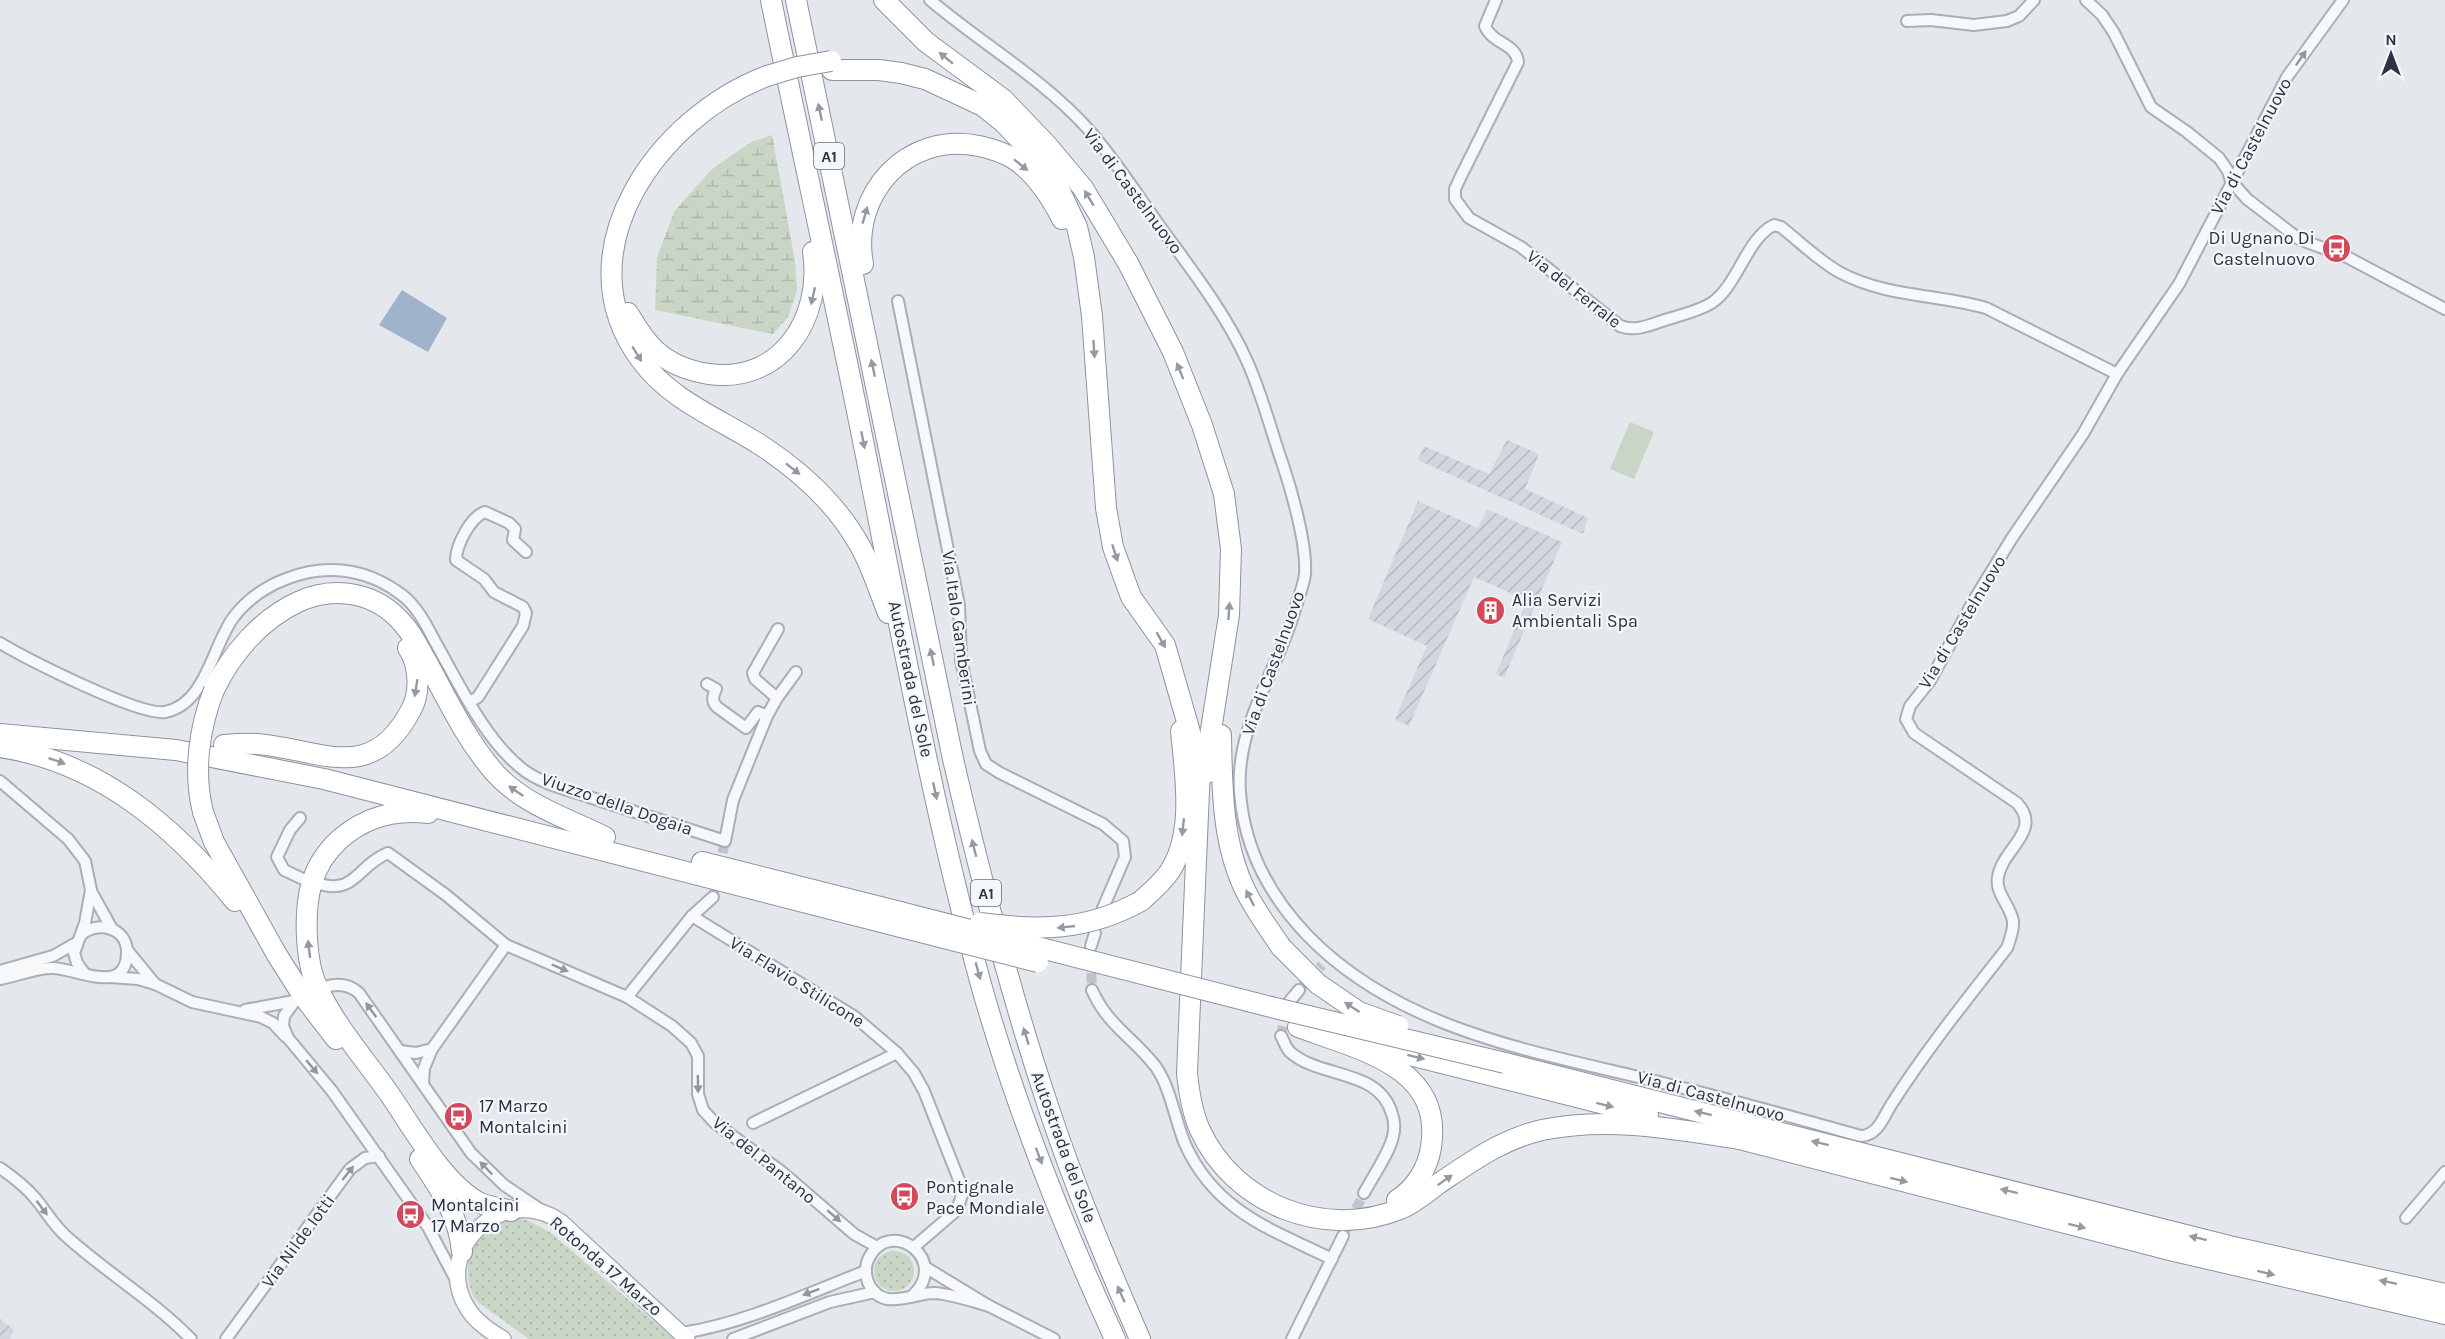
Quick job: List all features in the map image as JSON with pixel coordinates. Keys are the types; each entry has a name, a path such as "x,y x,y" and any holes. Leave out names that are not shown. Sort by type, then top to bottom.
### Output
{"highway":[{"name":"Autostrada del Sole","path":"771,0 905,652 958,894 983,990 1023,1117 1080,1263 1115,1339"},
{"name":"Autostrada del Sole","path":"796,0 953,759 1008,977 1048,1107 1101,1249 1140,1339"},
{"path":"0,722 135,733 224,745 365,776 604,837 900,920 1290,1032 1390,1062 1407,1075 1425,1097 1434,1131 1431,1153 1415,1185 1401,1198 1381,1208 1343,1215 1298,1209 1259,1190 1224,1160 1204,1127 1195,1099 1192,1072 1193,1037 1200,934 1208,749 1229,615 1231,549 1224,494 1202,425 1173,352 1122,254 1083,188 1003,99 926,42 884,0"},
{"path":"905,652 861,546 828,501 795,470 758,444 686,402 659,381 636,353 620,322 614,299 613,273 616,235 632,195 645,172 676,135 707,106 749,82 800,75 859,60 885,62 927,71 973,90 1024,122"},
{"path":"832,66 879,70 925,79 983,106 1004,123 1041,162 1058,184 1070,207 1084,256 1089,291 1106,508 1113,547 1131,597 1165,645 1198,756 1200,785 1187,1073 1193,1112 1204,1138 1220,1163 1241,1184 1276,1206 1318,1219 1356,1220 1401,1208 1484,1152 1542,1130 1584,1123 1607,1123 1670,1128 1741,1139"},
{"path":"768,80 693,130 666,159 651,180 628,226 621,258 621,284 627,310 638,332 656,351 674,364 693,371 716,375 734,374 748,372 768,363 794,339 807,318 815,287 816,270 801,191 808,178"},
{"path":"862,313 869,299 859,245 863,220 874,192 900,163 919,152 954,143 994,149 1016,160 1039,182 1061,216 1089,291"},
{"path":"462,1252 458,1224 445,1197 360,1073 303,996 277,955 214,842 198,787 198,757 204,722 225,670 239,650 260,627 284,608 313,595 340,591 364,596 388,610 405,625 465,731 507,786 538,806 604,837"},
{"path":"217,691 247,650 289,617 316,605 339,600 361,606 385,620 399,634 414,656 418,679 413,706 400,729 379,748 357,757 337,759 257,744 224,745"},
{"path":"1220,669 1223,810 1233,858 1250,899 1281,947 1318,984 1359,1011 1505,1063"},
{"path":"900,920 1043,929 1080,925 1104,919 1141,901 1170,871 1184,830 1185,768 1178,689"},
{"path":"0,734 144,747 226,758 324,779 900,920 1505,1063 2229,1246 2445,1294"},
{"path":"0,747 41,756 69,766 104,783 139,805 174,834 215,876 277,955"},
{"path":"206,810 248,894 308,987 338,1022 451,1178 465,1193 479,1202 511,1211"},
{"path":"338,1022 315,981 307,933 307,900 310,884 330,849 359,825 378,817 398,813 422,812 504,824"},
{"path":"1290,1032 1741,1139 2185,1253 2445,1314"}],"main road":[{"name":"Rotonda 17 Marzo","path":"503,1339 477,1321 465,1305 459,1286 458,1270 462,1252 470,1237 480,1226 492,1217 511,1211 529,1210 549,1215 571,1230 684,1336"},
{"path":"477,1321 486,1339"}],"street":[{"name":"Via di Castelnuovo","path":"930,0 1040,82 1089,130 1207,292 1246,360 1290,486 1300,530 1305,573 1293,618 1274,669 1251,716 1244,742 1239,789 1246,832 1260,872 1287,914 1326,962 1406,1008 1515,1047 1672,1085 1861,1136 1869,1136 1877,1129 1914,1070 2007,948 2013,922 1998,886 1998,876 2027,825 2025,812 2017,804 1914,733 1906,719 1907,712 1930,681 1990,573 2083,434 2117,374 2179,284 2287,77 2343,0"},
{"name":"Via del Ferrale","path":"1496,0 1485,26 1493,39 1518,54 1518,62 1455,189 1455,199 1468,218 1521,248 1620,326 1627,329 1641,328 1712,303 1736,274 1758,238 1767,228 1774,225 1781,227 1841,273 1907,295 1970,303 1986,308 2117,374"},
{"path":"1907,21 1930,20 1974,25 1997,23 2019,16 2034,0"},
{"path":"2086,0 2102,15 2114,33 2151,107 2219,158 2228,171 2231,181 2243,196 2293,235 2356,261 2445,309"},
{"name":"Via Italo Gamberini","path":"898,300 959,605 961,660 980,751 986,764 1000,773 1103,824 1124,842 1125,857 1103,908"},
{"path":"470,702 478,697 523,626 526,613 523,607 494,592 484,579 456,560 456,553 475,517 485,512 509,523 515,529 513,540 526,552"},
{"name":"Viuzzo della Dogaia","path":"0,643 131,705 162,712 179,708 192,695 233,618 256,595 293,575 327,569 352,572 377,580 402,594 419,614 470,702 506,753 527,772 538,778 725,841 733,800 767,716"},
{"path":"777,698 755,679 753,673 778,629"},
{"path":"707,684 716,689 713,704 746,728 758,712 767,716 796,672"},
{"path":"0,781 76,847 85,861 91,890 112,929 122,937 127,949 155,984"},
{"name":"Via del Pantano","path":"300,818 290,830 277,857 284,870 310,882 335,888 352,881 362,869 388,853 446,895 506,945 627,997 672,1026 691,1043 698,1056 698,1094 703,1110 715,1123 782,1172 854,1234 877,1247"},
{"path":"85,974 76,960 78,939 91,890"},
{"path":"627,997 692,916 713,897"},
{"name":"Via Flavio Stilicone","path":"692,916 855,1017 897,1053 914,1073 924,1091 961,1185 962,1195 957,1210 914,1247"},
{"path":"0,971 53,956 95,927 112,929"},
{"path":"1091,946 1095,933"},
{"path":"423,1083 424,1071 432,1049 506,945"},
{"path":"110,977 123,966 127,949"},
{"path":"0,979 50,968 85,974 97,979 133,978 155,984 192,1002 238,1011 267,1020 288,1038 332,1091 379,1156 435,1236 459,1286"},
{"path":"326,987 340,984 356,990 468,1149 486,1169 514,1193 549,1215"},
{"path":"1092,990 1099,1008 1156,1068 1196,1167 1222,1199 1255,1222 1332,1259"},
{"path":"1289,1002 1299,990"},
{"path":"238,1011 295,1001 284,1016 283,1026 288,1038"},
{"path":"1290,1032 1288,1050 1300,1059 1365,1082 1382,1094 1389,1105 1394,1121 1393,1137 1364,1194"},
{"path":"400,1051 416,1053 432,1049"},
{"path":"753,1124 897,1053"},
{"name":"Via Nilde Iotti","path":"226,1339 350,1169 364,1158 379,1156"},
{"path":"0,1168 35,1198 60,1231 96,1263 165,1314 191,1339"},
{"path":"2406,1218 2445,1172"},
{"path":"1292,1339 1343,1236"},
{"path":"912,1296 923,1280 925,1267 922,1257 914,1247 907,1243 896,1241 877,1247 868,1260 866,1271 868,1282 874,1292 891,1300 936,1293 989,1306"},
{"path":"925,1267 989,1306 1054,1339"},
{"path":"684,1336 740,1318 866,1271"},
{"path":"733,1339 830,1302 874,1292"}],"shaded area":[{"path":"1507,440 1539,454 1525,489 1588,518 1583,534 1418,460 1424,446 1489,474"},
{"path":"1418,501 1478,528 1487,509 1562,542 1504,678 1496,674 1527,600 1474,577 1409,726 1395,719 1427,646 1368,619"},
{"path":"0,1319 14,1330 10,1339 0,1339"}],"green space":[{"path":"772,135 795,261 797,290 788,317 773,334 655,310 657,257 674,212 711,170 751,142"},
{"path":"1630,422 1654,432 1634,479 1610,469"},
{"path":"512,1218 527,1220 551,1233 674,1339 529,1339 479,1303 473,1296 469,1282 469,1259 472,1250 476,1241 491,1227"},
{"path":"894,1251 908,1257 914,1271 908,1285 894,1291 880,1285 874,1271 880,1257"}],"water":[{"path":"402,290 447,318 428,352 379,325"}],"tunnel":[{"path":"713,897 725,841"},
{"path":"1091,958 1092,990"},
{"path":"1299,990 1322,965"},
{"path":"1281,1036 1287,1007"},
{"path":"1343,1236 1364,1193"}],"place":[{"name":"Di Ugnano Di Castelnuovo","path":"2336,248"},
{"name":"Alia Servizi Ambientali Spa","path":"1491,610"},
{"name":"17 Marzo Montalcini","path":"458,1116"},
{"name":"Pontignale Pace Mondiale","path":"905,1197"},
{"name":"Montalcini 17 Marzo","path":"410,1215"}]}
